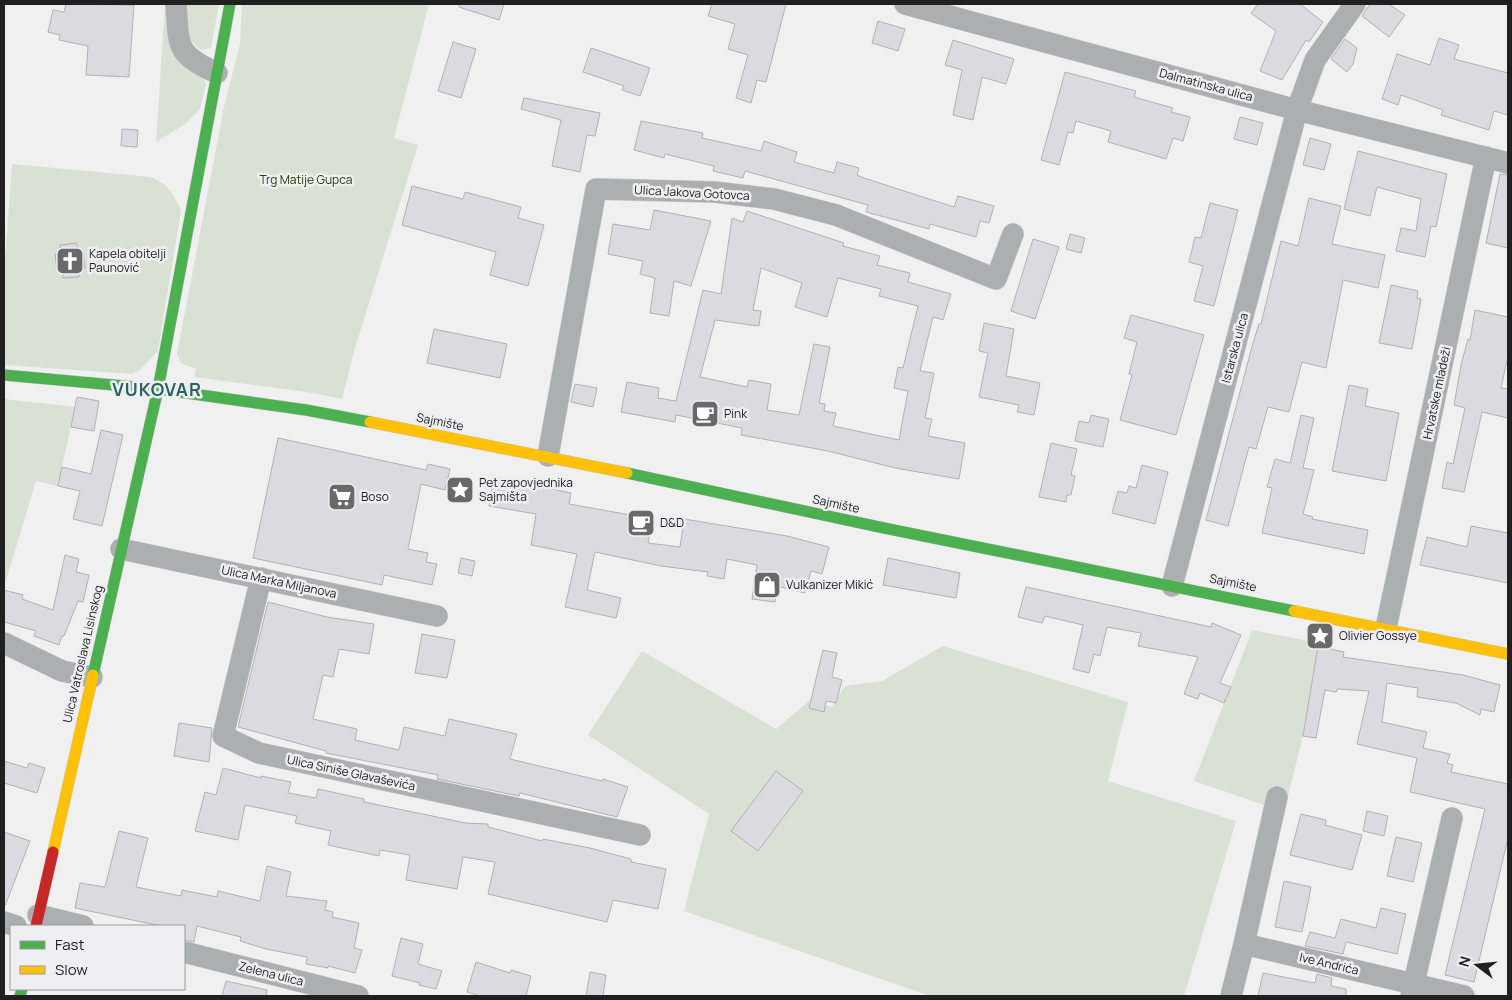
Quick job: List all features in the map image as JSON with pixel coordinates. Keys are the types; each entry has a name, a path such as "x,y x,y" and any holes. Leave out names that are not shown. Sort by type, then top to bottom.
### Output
{"main road":[{"path":"158,389 199,178 230,4"},
{"name":"Sajmište","path":"4,375 158,389 297,409 548,456 1508,654"},
{"name":"Ulica Vatroslava Lisinskog","path":"37,920 158,389"}],"street":[{"path":"176,4 178,38 184,53 200,65 217,73"},
{"name":"Dalmatinska ulica","path":"905,4 1297,110 1508,163"},
{"name":"Istarska ulica","path":"1172,586 1297,110 1315,60 1355,4"},
{"name":"Hrvatske mladeži","path":"1386,628 1486,157"},
{"name":"Ulica Jakova Gotovca","path":"548,456 596,189 715,192 774,199 836,215 996,279 1013,234"},
{"name":"Ulica Marka Miljanova","path":"121,549 437,616"},
{"name":"Ulica Siniše Glavaševića","path":"261,578 223,736 259,753 640,836"},
{"path":"4,643 62,671 92,677"},
{"path":"1231,996 1277,797"},
{"path":"1412,990 1452,818"},
{"path":"37,920 75,925"},
{"name":"Ive Andrića","path":"1244,944 1412,990 1464,996"},
{"name":"Zelena ulica","path":"185,952 358,996"}],"green space":[{"path":"165,4 171,4 206,84 200,109 185,124 156,142"},
{"path":"183,4 219,4 211,48 201,50 190,40"},
{"name":"Trg Matije Gupca","path":"242,4 429,4 394,138 418,145 355,348 342,399 313,393 194,377 196,369 181,363 177,354 224,107 240,44"},
{"path":"12,164 151,177 167,187 173,195 181,211 158,351 140,370 132,374 4,365 4,272"},
{"path":"4,399 75,407 58,486 36,481 4,587"},
{"path":"1252,630 1319,643 1303,736 1284,812 1194,781"},
{"path":"943,646 1128,702 1108,781 1236,821 1184,996 930,996 684,911 709,814 588,735 642,651 776,729 810,700 832,707 845,686 882,681"}],"building":[{"path":"66,4 134,5 129,77 86,75 88,46 59,40 60,35 48,32 53,10 64,12"},
{"path":"459,4 504,4 499,20 459,7"},
{"path":"712,4 786,4 766,82 757,80 751,103 736,98 748,55 728,49 735,24 708,16"},
{"path":"1258,4 1300,4 1323,22 1309,42 1306,40 1282,80 1260,71 1276,31 1251,13"},
{"path":"1370,4 1389,4 1405,15 1389,37 1362,16"},
{"path":"878,21 905,29 898,51 872,43"},
{"path":"1439,38 1459,45 1454,59 1508,73 1508,115 1494,111 1489,130 1441,115 1443,110 1401,95 1398,105 1382,99 1397,54 1430,65"},
{"path":"1345,39 1357,48 1353,64 1347,72 1331,59"},
{"path":"953,40 1014,59 1006,84 982,77 973,120 953,115 962,70 945,65"},
{"path":"453,42 476,49 461,98 438,91"},
{"path":"591,48 650,68 640,96 622,90 624,86 583,72"},
{"path":"1065,72 1136,91 1134,97 1173,108 1171,112 1190,117 1183,141 1173,138 1166,159 1108,142 1111,131 1076,121 1073,133 1068,132 1059,165 1041,160"},
{"path":"524,98 600,113 595,136 587,135 580,172 552,166 561,120 521,109"},
{"path":"1240,117 1263,123 1257,145 1234,139"},
{"path":"641,121 703,133 702,138 761,151 764,141 797,152 794,162 834,173 837,162 859,168 857,175 864,178 954,207 958,196 994,206 989,223 980,221 976,237 930,224 929,229 866,212 868,205 745,171 743,178 713,171 714,166 665,154 664,158 634,150"},
{"path":"122,129 138,130 137,147 121,146"},
{"path":"1310,138 1331,144 1324,170 1303,165"},
{"path":"1358,151 1447,174 1436,227 1431,226 1425,257 1396,251 1401,228 1416,231 1421,199 1377,187 1370,216 1344,209"},
{"path":"1500,174 1508,175 1508,248 1486,243"},
{"path":"412,186 463,199 465,192 521,207 518,218 544,225 528,286 490,275 496,252 402,225"},
{"path":"1309,198 1341,206 1332,244 1385,255 1378,288 1343,280 1326,368 1302,362 1289,412 1268,407 1256,449 1249,447 1228,526 1206,520 1253,343 1259,324 1261,324 1281,241 1298,246"},
{"path":"1210,203 1238,210 1214,306 1194,301 1203,266 1189,262 1195,237 1201,238"},
{"path":"654,210 711,221 691,286 674,281 669,316 650,313 655,278 640,274 643,261 608,254 613,224 650,230"},
{"path":"747,211 844,243 843,246 880,256 877,265 910,273 908,282 951,294 943,320 933,317 920,371 934,373 925,418 932,419 928,436 965,443 959,479 895,468 828,451 741,435 742,428 676,415 675,422 621,412 627,382 659,388 658,398 676,401 703,290 721,294 732,218 743,222","holes":["761,268 802,283 795,307 827,317 838,278 881,289 879,296 918,306 903,368 898,367 894,388 908,391 899,440 833,426 836,413 824,411 825,404 819,403 830,347 814,344 799,415 767,410 771,384 749,380 747,387 700,377 715,320 759,326 761,311 753,310"]},
{"path":"1070,234 1085,238 1081,253 1066,249"},
{"path":"1033,239 1059,247 1035,319 1011,311"},
{"name":"Kapela obitelji Paunović","path":"77,243 77,252 83,252 85,268 79,269 79,277 63,278 62,270 57,270 55,254 61,253 60,245"},
{"path":"1391,285 1418,291 1417,298 1421,299 1412,349 1379,343"},
{"path":"1475,310 1508,317 1508,356 1501,388 1508,389 1508,418 1482,412 1464,492 1442,488 1447,462 1453,464 1465,408 1454,405 1461,365 1468,339 1470,340"},
{"path":"1131,315 1204,335 1176,435 1120,420 1132,375 1129,374 1137,342 1124,338"},
{"path":"984,323 1014,329 1006,376 1040,383 1034,415 1017,412 1019,405 979,397 988,353 979,351"},
{"path":"434,329 507,344 500,378 427,363"},
{"path":"575,384 597,388 593,407 571,402"},
{"path":"1349,385 1368,389 1365,406 1399,413 1386,481 1332,471"},
{"path":"77,397 99,401 94,431 71,427"},
{"path":"1091,415 1109,419 1103,447 1075,441 1079,421 1089,423"},
{"path":"1301,415 1314,418 1303,468 1314,470 1303,514 1313,517 1312,519 1368,530 1364,554 1262,533 1272,488 1267,487 1275,459 1290,463"},
{"path":"101,430 123,435 102,526 73,519 80,491 58,486 62,467 91,474"},
{"name":"Boso","path":"278,438 426,470 428,464 450,469 445,490 421,484 408,549 428,553 426,562 437,564 432,585 384,575 382,585 253,558"},
{"path":"1051,443 1077,449 1071,475 1075,476 1071,495 1067,495 1066,502 1039,497"},
{"path":"1142,465 1168,472 1155,524 1112,513 1118,491 1127,493 1129,486 1136,488"},
{"path":"494,477 571,493 569,504 653,519 648,543 680,547 684,519 787,536 829,547 822,574 811,571 805,593 777,586 775,602 752,599 757,565 727,559 724,579 707,576 708,572 661,566 595,552 587,590 621,598 616,618 565,607 577,554 531,545 536,514 489,506"},
{"path":"1471,526 1508,533 1508,583 1420,565 1427,537 1467,547"},
{"path":"65,555 79,559 76,572 89,575 83,602 78,601 59,645 34,636 36,631 4,622 4,590 23,595 22,599 53,610"},
{"path":"461,558 475,561 472,576 458,573"},
{"path":"888,558 960,573 956,598 883,585"},
{"path":"1026,587 1211,627 1212,623 1241,635 1220,683 1231,687 1224,703 1200,693 1198,699 1184,694 1198,657 1138,646 1141,633 1107,627 1100,656 1094,654 1089,673 1073,669 1083,625 1045,616 1042,623 1018,617"},
{"path":"268,602 327,617 374,624 369,654 339,649 333,677 323,675 313,719 357,729 355,740 399,750 404,727 445,736 449,719 517,734 510,759 602,781 603,779 628,787 617,817 520,793 519,796 437,779 438,775 326,753 326,751 238,727"},
{"path":"422,634 455,640 447,678 415,673"},
{"path":"1318,646 1344,652 1343,657 1463,675 1500,685 1494,712 1481,709 1480,715 1456,703 1417,697 1418,688 1387,683 1382,722 1427,732 1423,748 1450,754 1447,763 1453,765 1451,772 1508,784 1508,838 1474,982 1445,975 1485,809 1410,792 1417,758 1357,744 1369,691 1337,689 1336,692 1325,690 1316,738 1303,736"},
{"path":"823,650 837,653 832,677 842,680 836,703 826,701 824,712 809,708"},
{"path":"179,723 212,728 209,762 174,756"},
{"path":"4,761 27,768 29,763 45,768 37,793 4,783"},
{"path":"223,768 261,778 261,776 291,782 288,793 316,798 318,789 364,799 364,802 466,823 488,824 488,827 542,841 543,839 590,848 631,859 631,862 666,869 658,909 613,900 607,922 488,894 495,862 463,857 457,889 406,880 410,855 380,850 379,856 328,845 331,831 295,823 297,816 245,805 238,840 195,831 205,792 216,795"},
{"path":"776,771 803,791 758,851 731,831"},
{"path":"1367,811 1388,816 1384,836 1363,831"},
{"path":"1301,814 1326,820 1325,825 1362,835 1352,870 1290,855"},
{"path":"119,831 148,838 136,887 181,896 182,890 217,897 218,891 260,901 267,866 291,872 286,896 327,901 325,910 333,912 332,917 359,923 354,948 362,950 355,973 328,966 328,968 306,964 307,957 266,949 240,941 241,937 197,926 194,942 185,940 185,925 156,925 75,908 80,883 105,887"},
{"path":"4,832 30,841 5,906 4,905"},
{"path":"1396,837 1422,843 1413,882 1387,876"},
{"path":"1284,881 1311,887 1302,932 1275,927"},
{"path":"1381,908 1406,914 1397,954 1346,942 1343,954 1305,946 1310,932 1335,938 1341,919 1376,928"},
{"path":"401,938 423,944 418,964 442,971 436,989 392,976"},
{"path":"476,962 510,973 511,970 531,976 526,996 480,996 467,992"},
{"path":"590,972 606,975 603,996 586,996"},
{"path":"1263,973 1315,983 1317,974 1332,978 1331,986 1346,989 1346,996 1258,996"},
{"path":"226,981 267,990 266,996 222,996"}],"traffic: fast":[{"path":"230,4 158,389 306,410 370,422"},
{"path":"4,375 158,389 93,675"},
{"path":"627,473 884,528 1294,611"},
{"path":"20,996 22,990"}],"traffic: slow":[{"path":"370,422 627,473"},
{"path":"1294,611 1508,654"},
{"path":"53,852 93,675"}],"traffic: jam":[{"path":"36,925 53,852"}],"place":[{"name":"Kapela obitelji Paunović","path":"70,261"},
{"name":"Pink","path":"705,414"},
{"name":"Pet zapovjednika Sajmišta","path":"460,490"},
{"name":"Boso","path":"342,497"},
{"name":"D&D","path":"641,523"},
{"name":"Vulkanizer Mikić","path":"767,585"},
{"name":"Olivier Gossye","path":"1320,636"}],"district":[{"name":"VUKOVAR","path":"157,390"}]}
